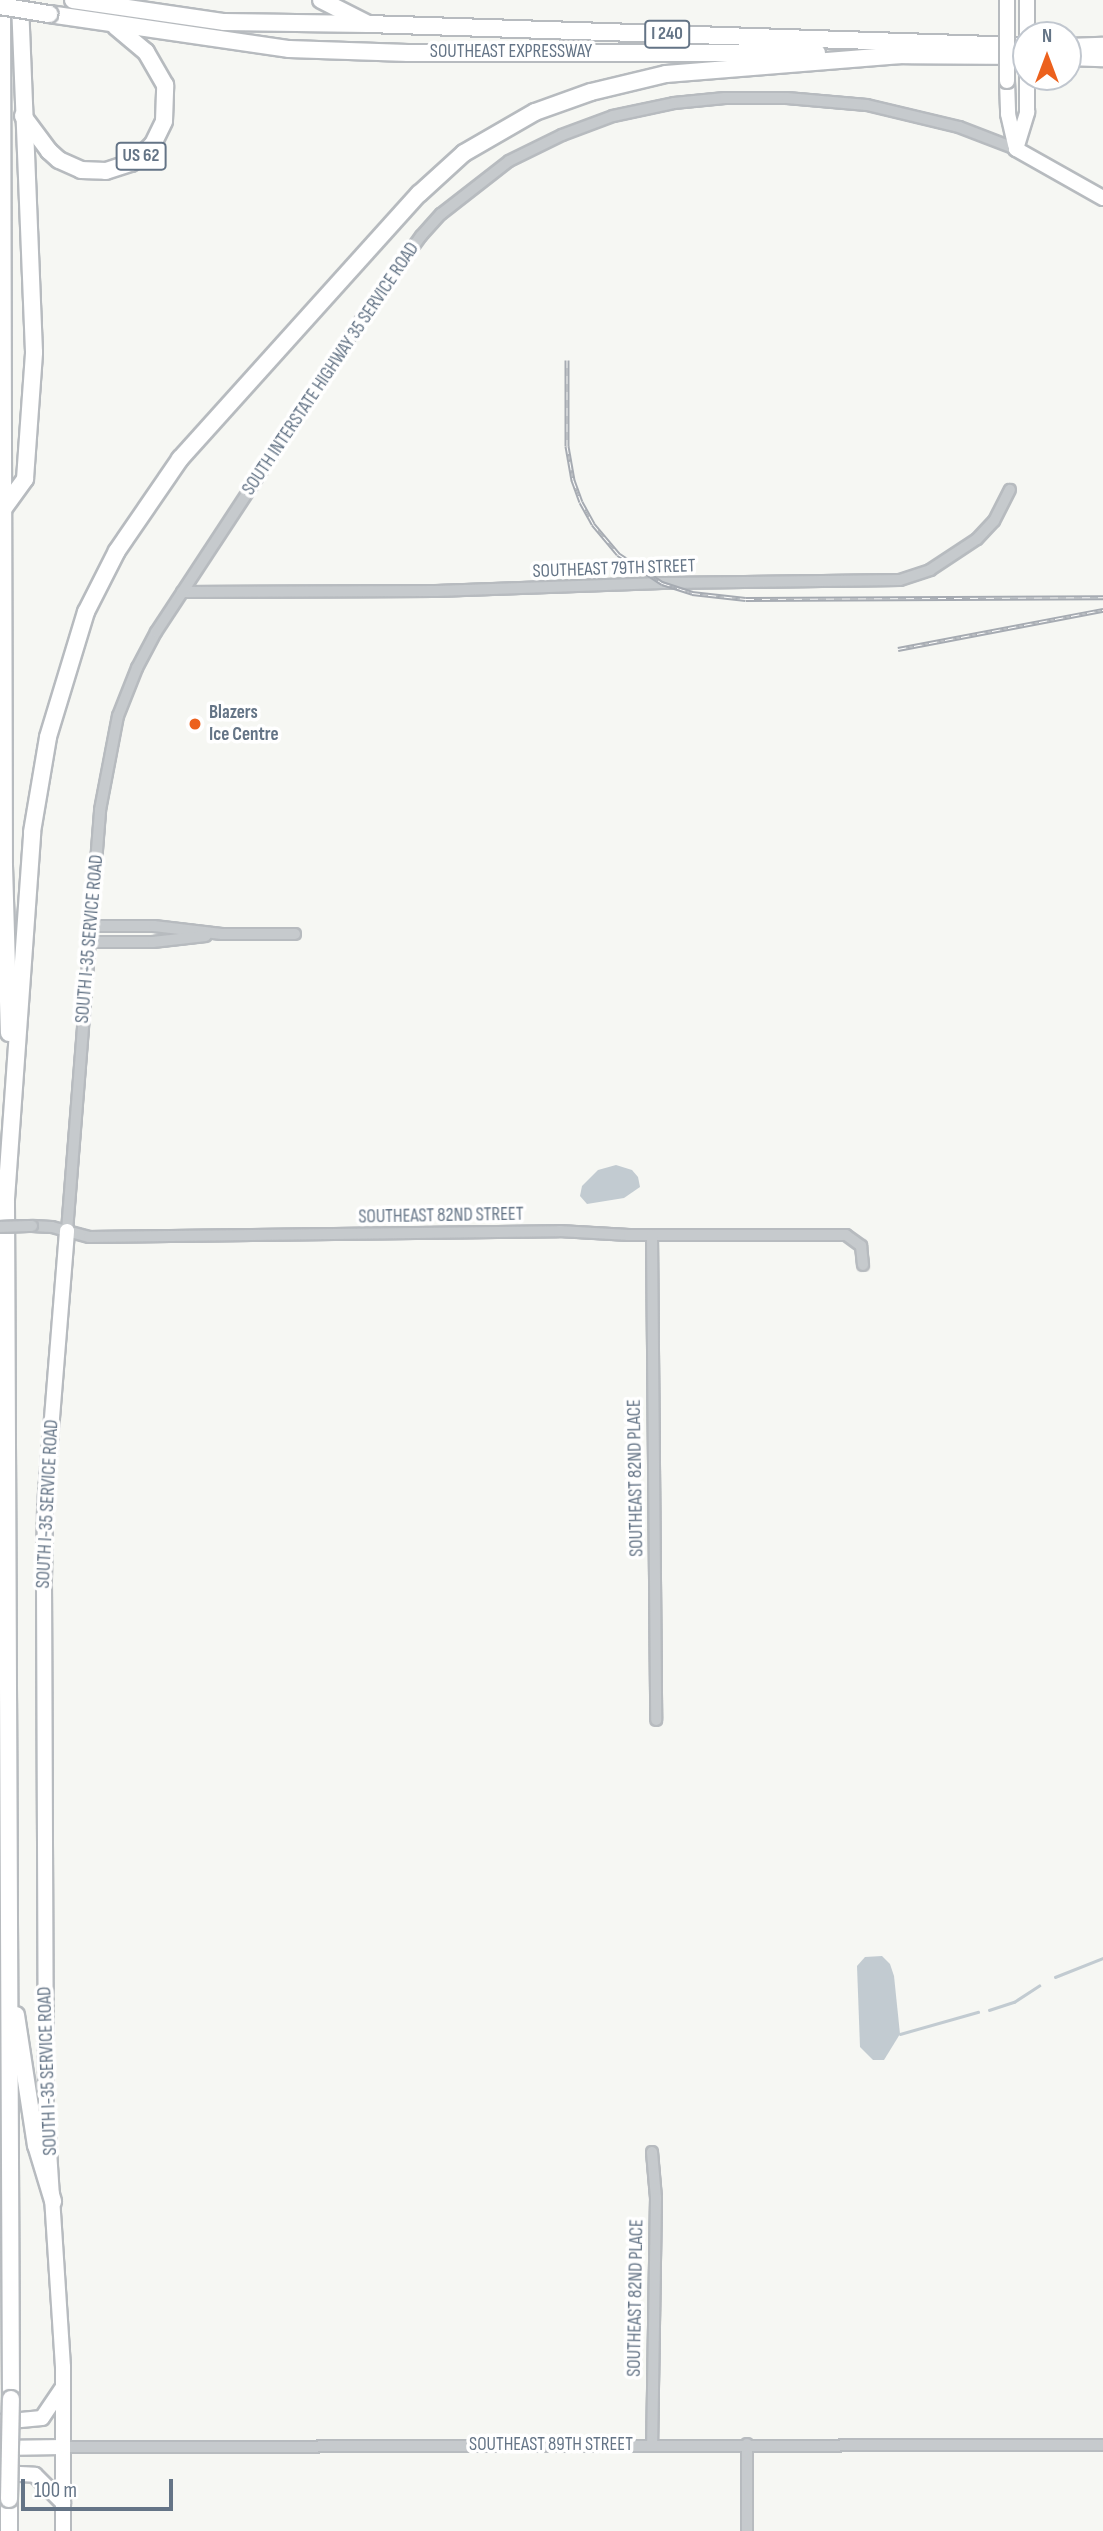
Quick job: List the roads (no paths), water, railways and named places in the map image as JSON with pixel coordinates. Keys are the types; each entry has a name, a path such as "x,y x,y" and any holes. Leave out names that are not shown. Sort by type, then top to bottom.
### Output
{"highway":[{"path":"2,0 4,866 12,1122"},
{"path":"4,508 25,479 34,352 20,0"},
{"name":"SOUTHEAST EXPRESSWAY","path":"79,0 224,22 368,24 1012,46"},
{"path":"321,0 368,24"},
{"name":"SOUTHEAST EXPRESSWAY","path":"0,6 254,45 340,52 1012,56"},
{"name":"US 62","path":"23,116 49,151 59,160 82,170 106,171 119,168 142,155 153,144 164,121 165,85 146,52 113,25"},
{"path":"1082,47 1103,46"},
{"path":"9,2531 11,2399 5,1199 32,832 48,737 86,612 117,551 180,459 419,194 464,153 535,112 590,92 666,74 901,55"},
{"path":"1082,57 1103,58"},
{"path":"8,1979 25,2062 36,2145 53,2201"}],"main road":[{"path":"1007,0 1008,114 1016,149 1103,198"},
{"path":"1027,0 1027,21"},
{"path":"1016,149 1027,112 1027,91"},
{"name":"SOUTH I-35 SERVICE ROAD","path":"53,2201 46,2103 44,1555 45,1505 67,1231"},
{"path":"53,2201 63,2387 64,2531"},
{"path":"0,2422 42,2418 63,2387"},
{"name":"SOUTHEAST 89TH STREET","path":"0,2448 63,2447"},
{"path":"0,2473 35,2475 64,2502"}],"street":[{"name":"SOUTH INTERSTATE HIGHWAY 35 SERVICE ROAD","path":"100,810 118,716 137,668 182,592 406,254 440,214 509,162 562,135 613,116 674,103 725,98 833,100 881,107 959,127 1016,149"},
{"name":"SOUTHEAST 79TH STREET","path":"182,592 436,591 662,583 900,580 930,570 977,539 994,521 1010,490"},
{"name":"SOUTH I-35 SERVICE ROAD","path":"67,1231 100,810"},
{"path":"92,926 154,926 222,933 295,934"},
{"path":"90,942 153,942 222,933"},
{"name":"SOUTHEAST 82ND STREET","path":"0,1227 32,1226 89,1237 559,1231 652,1235 846,1235 861,1246 863,1265"},
{"name":"SOUTHEAST 82ND PLACE","path":"652,1235 656,1720"},
{"name":"SOUTHEAST 82ND PLACE","path":"652,2152 656,2198 652,2444"},
{"path":"747,2444 747,2531"},
{"name":"SOUTHEAST 89TH STREET","path":"63,2447 1103,2445"}],"waterway":[{"path":"1055,1977 1103,1958"},
{"path":"989,2010 1014,2002 1039,1986"},
{"path":"900,2034 978,2012"}],"railway":[{"path":"567,360 567,446 573,480 581,502 593,524 618,554 662,583 692,593 746,599 1103,597"},
{"path":"898,649 1103,610"}],"place":[{"name":"Blazers Ice Centre","path":"195,724"}]}
